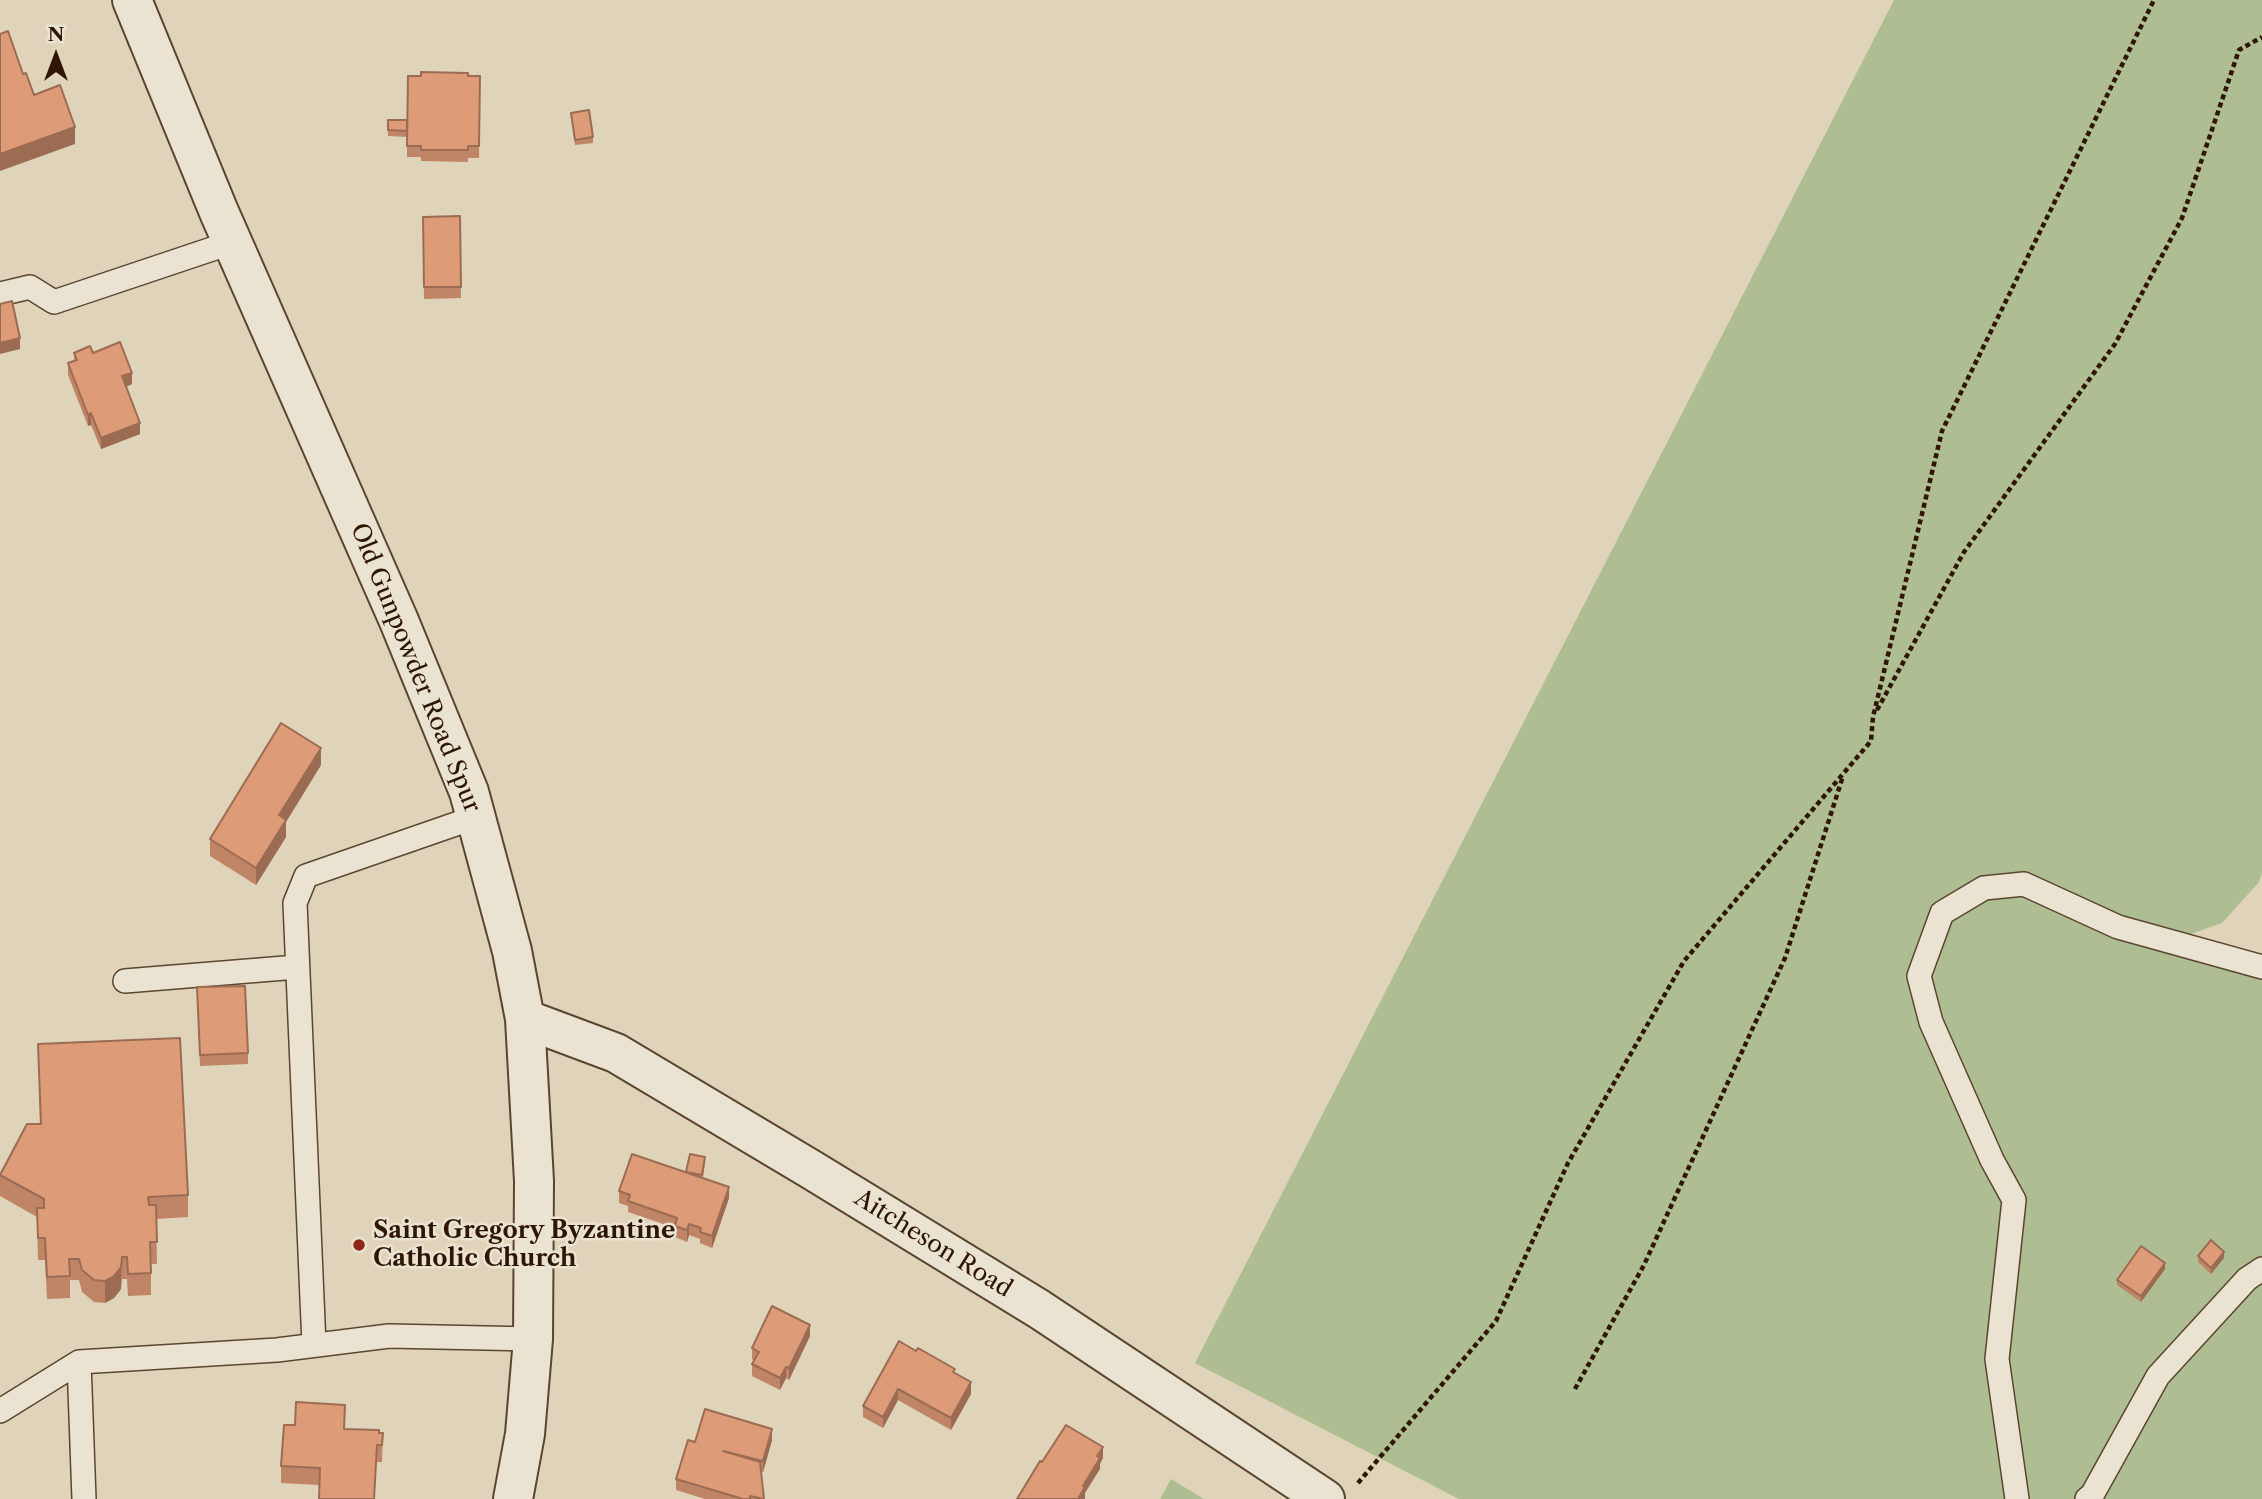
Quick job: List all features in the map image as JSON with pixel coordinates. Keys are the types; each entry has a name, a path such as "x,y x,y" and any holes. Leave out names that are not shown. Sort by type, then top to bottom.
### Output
{"street":[{"name":"Old Gunpowder Road Spur","path":"132,0 470,792 512,951 525,1019 534,1181 533,1339 525,1434 513,1499"},
{"name":"Aitcheson Road","path":"525,1019 616,1053 813,1170 1339,1494"}],"lane":[{"path":"0,294 30,287 54,302 233,242"},
{"path":"314,1345 295,902 306,876 476,817"},
{"path":"2017,1499 1997,1359 2014,1200 1992,1160 1931,1022 1919,976 1942,913 1984,888 2024,884 2118,927 2262,967"},
{"path":"125,981 298,967"},
{"path":"2087,1499 2092,1495 2158,1376 2247,1279 2262,1269"},
{"path":"0,1411 79,1362 277,1350 389,1336 533,1339"},
{"path":"79,1362 84,1499"}],"path":[{"path":"1339,1494 1496,1321 1568,1163 1684,961 1871,741 1873,717 1942,431 2154,0"},
{"path":"1873,717 1965,552 2115,344 2182,218 2239,50 2262,37"},
{"path":"1575,1389 1644,1265 1785,958 1844,772"}],"green space":[{"path":"1894,0 2262,0 2262,872 2259,882 2222,923 2191,934 2221,950 2262,962 2262,1499 1459,1499 1195,1363"},
{"path":"1171,1479 1204,1499 1160,1499"}],"building":[{"path":"8,31 23,74 26,73 34,95 60,85 75,127 0,154 0,34"},
{"path":"421,72 468,73 468,76 480,76 479,146 468,146 468,150 421,150 421,146 407,146 408,76 421,76"},
{"path":"589,110 593,137 575,140 571,113"},
{"path":"388,120 407,120 407,131 388,130"},
{"path":"460,216 461,287 424,287 423,217"},
{"path":"12,301 20,338 0,343 0,304"},
{"path":"120,342 132,373 122,376 140,423 101,438 91,413 88,415 68,363 77,360 74,353 90,346 93,353"},
{"path":"281,723 321,748 279,815 286,820 256,868 210,839"},
{"path":"245,986 248,1053 200,1055 197,987"},
{"path":"180,1038 188,1195 148,1197 149,1205 156,1205 157,1242 150,1242 151,1273 128,1274 127,1257 122,1257 121,1267 114,1276 105,1281 94,1280 82,1270 79,1259 69,1259 70,1276 47,1277 45,1238 38,1238 37,1208 44,1208 44,1199 0,1175 27,1124 41,1124 38,1044"},
{"path":"632,1154 729,1187 712,1236 689,1224 687,1230 675,1226 677,1218 628,1201 630,1195 619,1191"},
{"path":"690,1154 705,1157 702,1175 686,1172"},
{"path":"2211,1240 2224,1252 2211,1268 2198,1256"},
{"path":"2141,1246 2165,1263 2141,1296 2117,1280"},
{"path":"772,1306 810,1325 789,1368 786,1367 780,1378 752,1364 759,1352 752,1348"},
{"path":"899,1341 916,1351 918,1348 955,1369 953,1372 971,1382 951,1418 898,1389 883,1417 863,1406"},
{"path":"296,1402 345,1405 344,1429 379,1430 379,1433 383,1433 382,1445 377,1445 374,1499 319,1499 320,1468 281,1466 284,1425 295,1425"},
{"path":"705,1409 772,1429 763,1461 723,1451 760,1462 764,1499 750,1496 750,1499 743,1499 676,1479 688,1440 695,1442"},
{"path":"1066,1425 1103,1447 1078,1499 1017,1499 1040,1461 1042,1462"}],"place":[{"name":"Saint Gregory Byzantine Catholic Church","path":"359,1245"}]}
